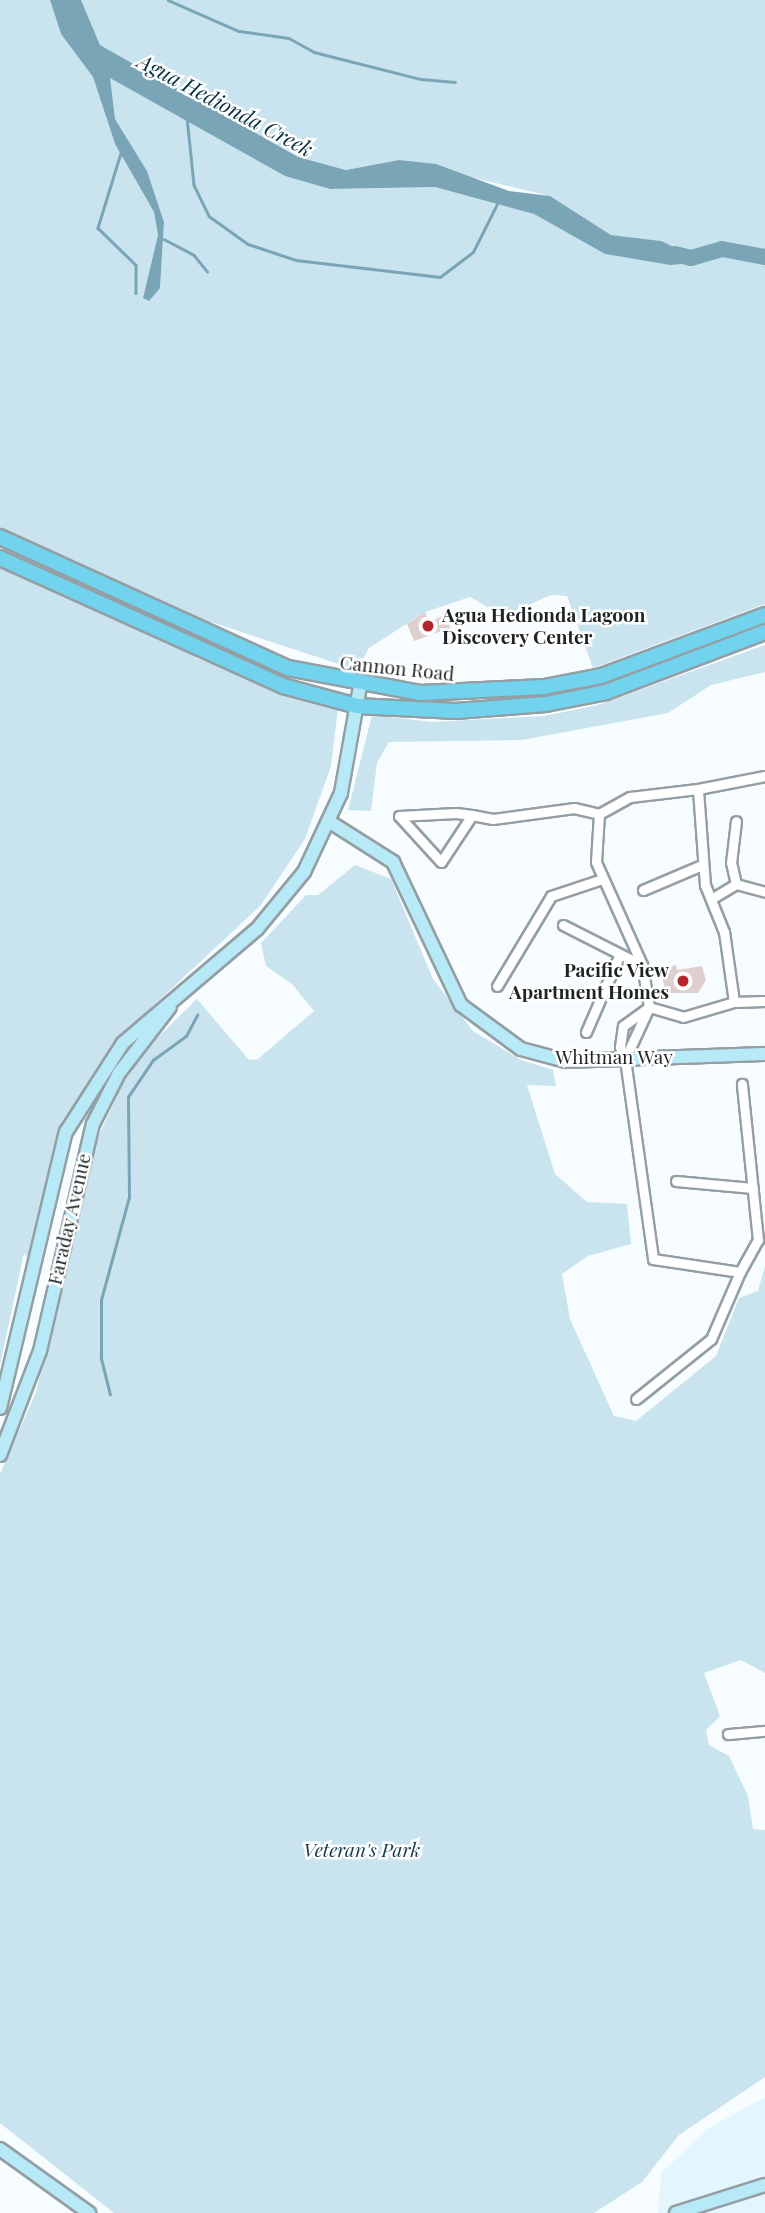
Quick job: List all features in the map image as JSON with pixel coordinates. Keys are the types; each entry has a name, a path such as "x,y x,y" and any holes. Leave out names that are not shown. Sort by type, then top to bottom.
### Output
{"main road":[{"name":"Cannon Road","path":"0,537 208,634 288,668 360,686 456,694 544,688 601,676 765,615"},
{"name":"Cannon Road","path":"0,558 283,686 356,709 456,711 546,704 606,692 765,632"},
{"name":"Faraday Avenue","path":"0,1408 66,1132 123,1043 175,1001 276,909 330,822 360,686"},
{"name":"Whitman Way","path":"330,822 393,862 449,986 492,1033 551,1059 765,1054"},
{"name":"Faraday Avenue","path":"0,1455 40,1351 93,1124 119,1073 175,1001"},
{"path":"0,2138 4,2150 89,2213"},
{"path":"676,2213 765,2185"}],"street":[{"path":"472,815 441,862 399,816 456,813 472,815 493,819 574,808 599,814 630,797 698,789 765,776"},
{"path":"698,789 702,865 724,932 734,1002"},
{"path":"599,814 594,846 602,879 642,965 649,1007 625,1059"},
{"path":"736,821 731,863 736,884"},
{"path":"643,890 702,865"},
{"path":"497,986 551,896 602,879"},
{"path":"711,899 736,884 765,892"},
{"path":"563,925 597,936 620,956 642,965"},
{"path":"586,1032 620,956"},
{"path":"649,1007 683,1017 734,1002 765,1001"},
{"path":"649,1007 623,1026 620,1047 625,1059 653,1259 740,1272"},
{"path":"636,1399 711,1339 740,1272 758,1240 742,1084"},
{"path":"676,1181 753,1188"},
{"path":"728,1734 765,1731"}],"shaded area":[{"path":"50,0 81,0 100,45 298,157 346,170 399,160 436,164 509,191 550,196 611,235 661,241 705,262 670,265 605,254 534,214 435,187 330,189 285,176 110,78 115,119 147,171 164,222 160,288 149,301 143,298 158,235 154,212 115,144 93,77 61,34"},
{"path":"765,2097 765,2213 658,2213 661,2173 709,2128"}],"green space":[{"path":"0,0 50,0 61,34 93,77 114,142 154,212 158,235 143,298 160,288 164,222 147,171 115,119 109,77 285,176 330,189 435,187 534,214 605,254 670,265 661,241 611,235 550,196 399,160 346,170 298,157 100,45 81,0 765,0 765,604 593,668 567,596 551,595 503,616 470,597 425,612 369,648 357,670 211,622 196,658 338,709 331,766 305,839 261,905 111,1045 68,1114 27,1258 24,1253 0,1365 0,567 30,580 44,549 0,528"},
{"path":"765,645 765,672 711,685 668,713 522,740 389,742 377,763 371,811 348,810 372,715 432,722 544,716 598,705"},
{"name":"Veteran's Park","path":"355,865 391,879 433,979 473,1031 521,1060 553,1070 556,1086 527,1085 555,1174 587,1202 627,1204 631,1244 588,1256 562,1274 570,1319 614,1416 636,1421 716,1356 739,1298 758,1291 765,1266 765,1673 741,1660 704,1673 720,1716 706,1730 709,1745 729,1756 748,1796 753,1829 765,1830 765,2077 679,2135 642,2182 594,2213 114,2213 0,2123 0,1474 36,1392 92,1150 122,1085 148,1047 197,999 249,1060 258,1059 314,1011 292,984 266,966 261,943 306,895 318,895"}],"building":[{"name":"Agua Hedionda Lagoon Discovery Center","path":"425,612 429,622 447,614 450,628 414,641 407,624"},
{"name":"Pacific View Apartment Homes","path":"676,965 677,970 702,966 706,980 698,993 666,993 660,969"}],"waterway":[{"path":"168,0 239,31 289,38 314,52 421,79 455,82"},
{"path":"187,117 194,185 209,216 248,244 296,260 440,277 473,252 497,204"},
{"path":"122,150 98,228 136,265 136,293"},
{"path":"164,239 194,255 207,271"},
{"name":"Agua Hedionda Creek","path":"675,254 691,258 722,249 765,257"},
{"path":"110,1395 101,1358 101,1300 129,1197 128,1097 153,1060 186,1036 197,1015"}],"place":[{"name":"Agua Hedionda Lagoon Discovery Center","path":"428,626"},
{"name":"Pacific View Apartment Homes","path":"683,981"}]}
